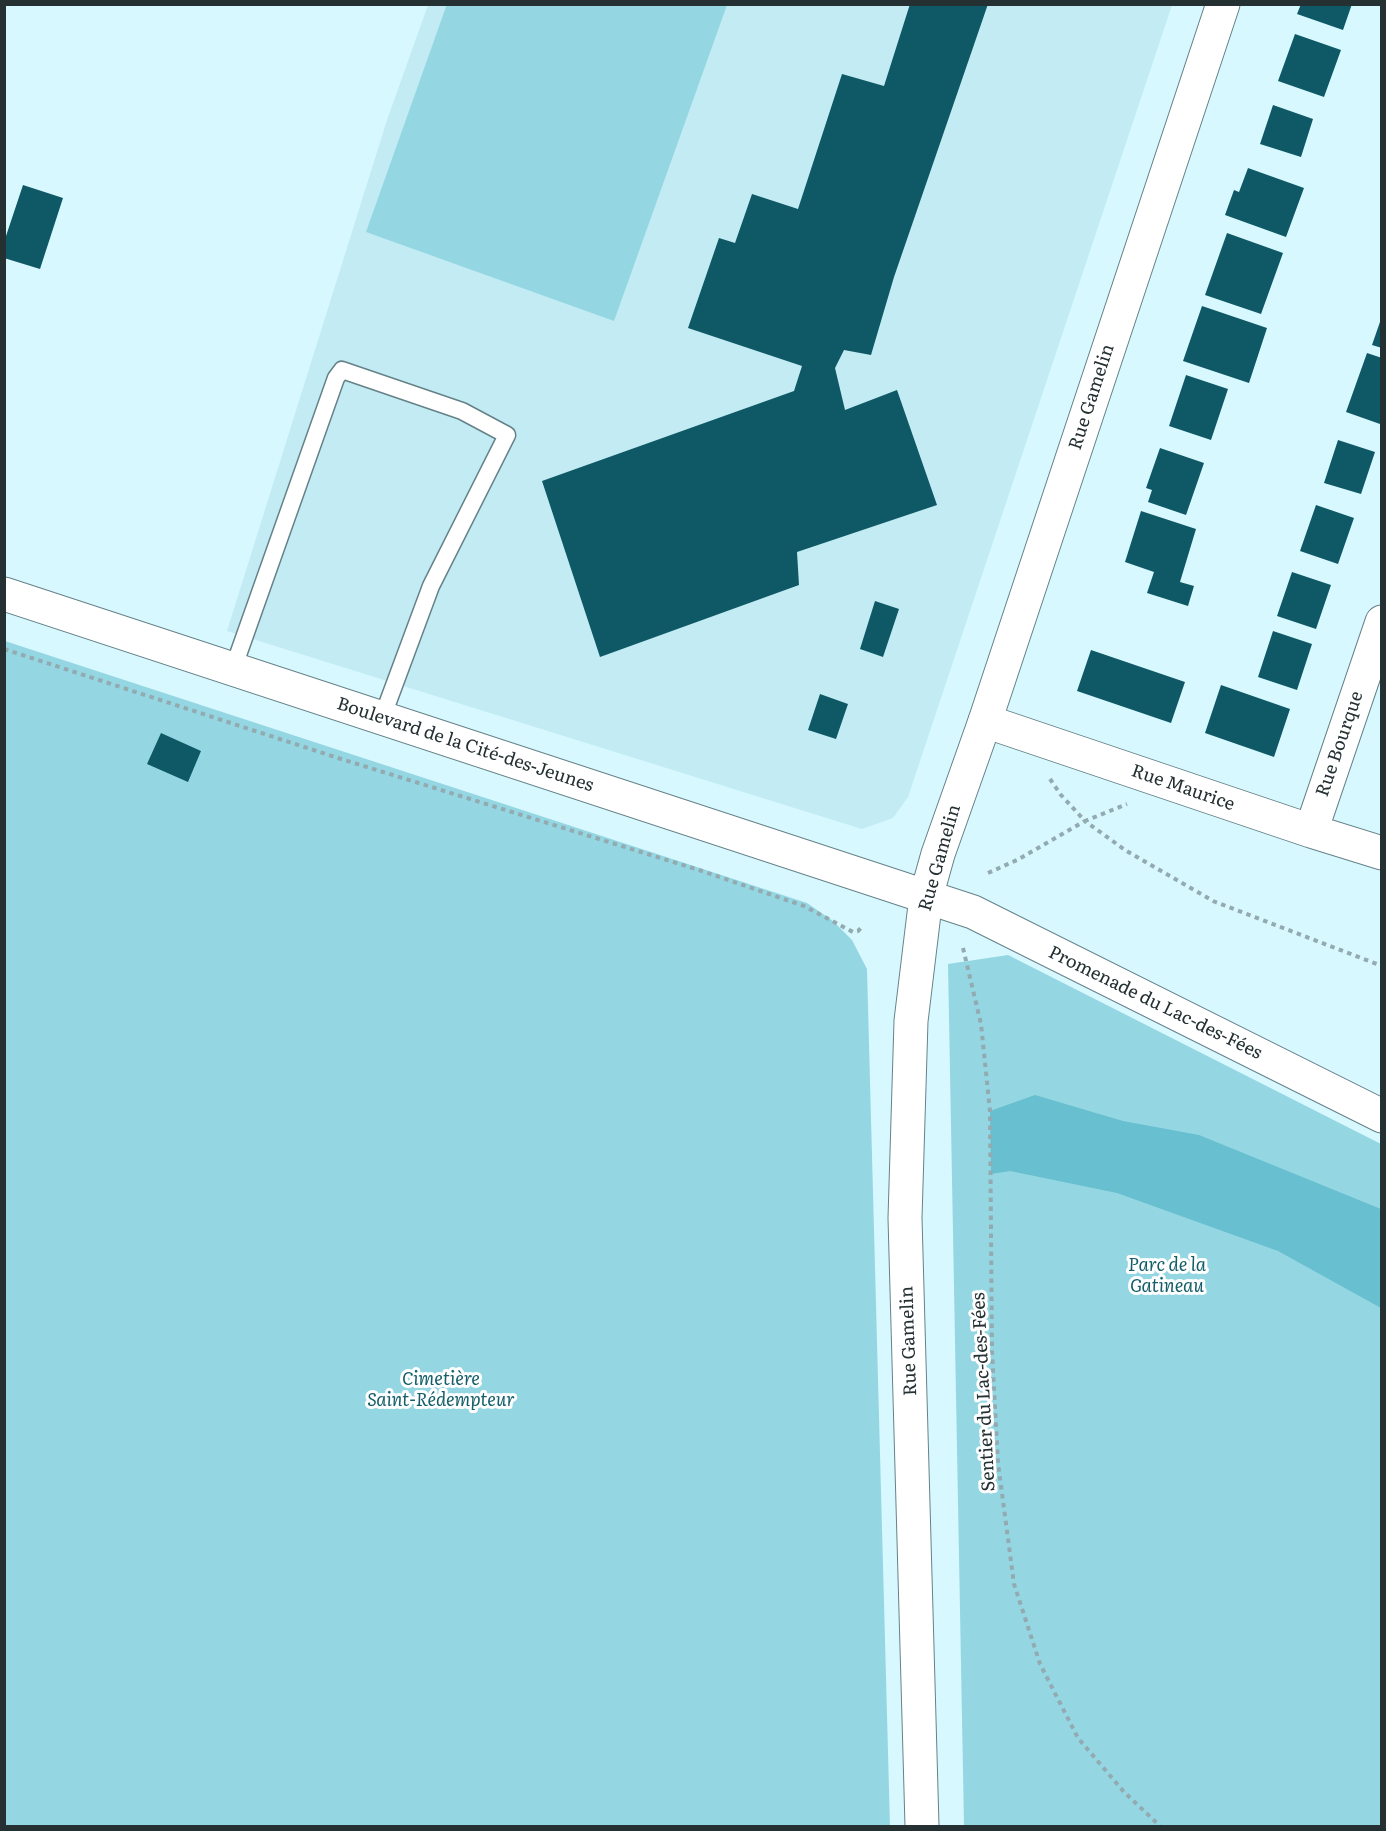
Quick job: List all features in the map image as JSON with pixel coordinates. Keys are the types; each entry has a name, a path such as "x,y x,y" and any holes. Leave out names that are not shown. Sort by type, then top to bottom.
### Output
{"street":[{"name":"Rue Gamelin","path":"922,1827 905,1218 911,1021 926,897 938,854 985,721 1223,4"},
{"name":"Boulevard de la Cité-des-Jeunes","path":"4,594 926,897"},
{"name":"Rue Bourque","path":"1311,831 1382,622"},
{"name":"Rue Maurice","path":"985,721 1382,853"},
{"name":"Promenade du Lac-des-Fées","path":"926,897 973,912 1382,1116"}],"lane":[{"path":"233,669 336,378 342,370 462,411 507,435 431,586 382,718"}],"path":[{"path":"4,649 338,758 699,870 804,906 853,932 862,927"},
{"path":"1037,738 1044,769 1061,795 1085,821 1125,850 1213,901 1382,966"},
{"path":"988,873 1017,860 1085,821"},
{"name":"Sentier du Lac-des-Fées","path":"963,948 981,1024 990,1111 992,1351 997,1452 1014,1584 1040,1664 1078,1738 1124,1792 1160,1827"}],"shaded area":[{"path":"428,5 1172,5 908,797 893,818 862,829 227,631 387,120"},
{"path":"1035,1095 1123,1121 1199,1135 1381,1209 1381,1308 1278,1251 1117,1193 1010,1171 991,1174 990,1111"}],"green space":[{"path":"447,4 727,5 614,321 366,232"},
{"name":"Cimetière Saint-Rédempteur","path":"5,641 807,903 833,921 852,940 867,969 890,1826 5,1826"},
{"name":"Parc de la Gatineau","path":"1008,955 1381,1144 1381,1826 964,1826 948,964"}],"building":[{"path":"910,4 988,4 894,277 871,355 844,350 835,368 845,410 897,390 937,505 797,552 799,585 600,657 542,481 794,391 802,366 688,328 719,238 735,243 752,194 798,209 842,74 884,86"},
{"path":"1301,4 1352,4 1343,30 1297,14"},
{"path":"1295,34 1341,50 1324,97 1278,81"},
{"path":"1273,105 1313,119 1301,157 1260,144"},
{"path":"1248,168 1304,188 1286,237 1225,215 1234,190 1239,192"},
{"path":"23,185 63,198 40,269 4,258 4,242"},
{"path":"1227,233 1283,253 1261,314 1205,295"},
{"path":"1202,306 1267,328 1249,383 1183,361"},
{"path":"1382,319 1382,348 1372,345"},
{"path":"1367,353 1382,358 1380,424 1346,412"},
{"path":"1186,375 1228,389 1211,440 1169,426"},
{"path":"1338,440 1375,452 1361,494 1324,483"},
{"path":"1160,448 1204,463 1186,515 1148,502 1152,490 1146,488"},
{"path":"1316,505 1354,518 1338,564 1300,551"},
{"path":"1141,511 1196,529 1180,582 1194,586 1188,606 1147,593 1154,572 1125,562"},
{"path":"1292,572 1331,585 1316,629 1277,616"},
{"path":"875,601 899,609 883,657 860,649"},
{"path":"1273,631 1312,644 1297,690 1258,677"},
{"path":"1091,650 1185,682 1171,723 1077,691"},
{"path":"1221,685 1290,709 1274,757 1205,733"},
{"path":"820,694 848,704 836,739 808,730"},
{"path":"161,733 201,751 188,782 147,764"}]}
